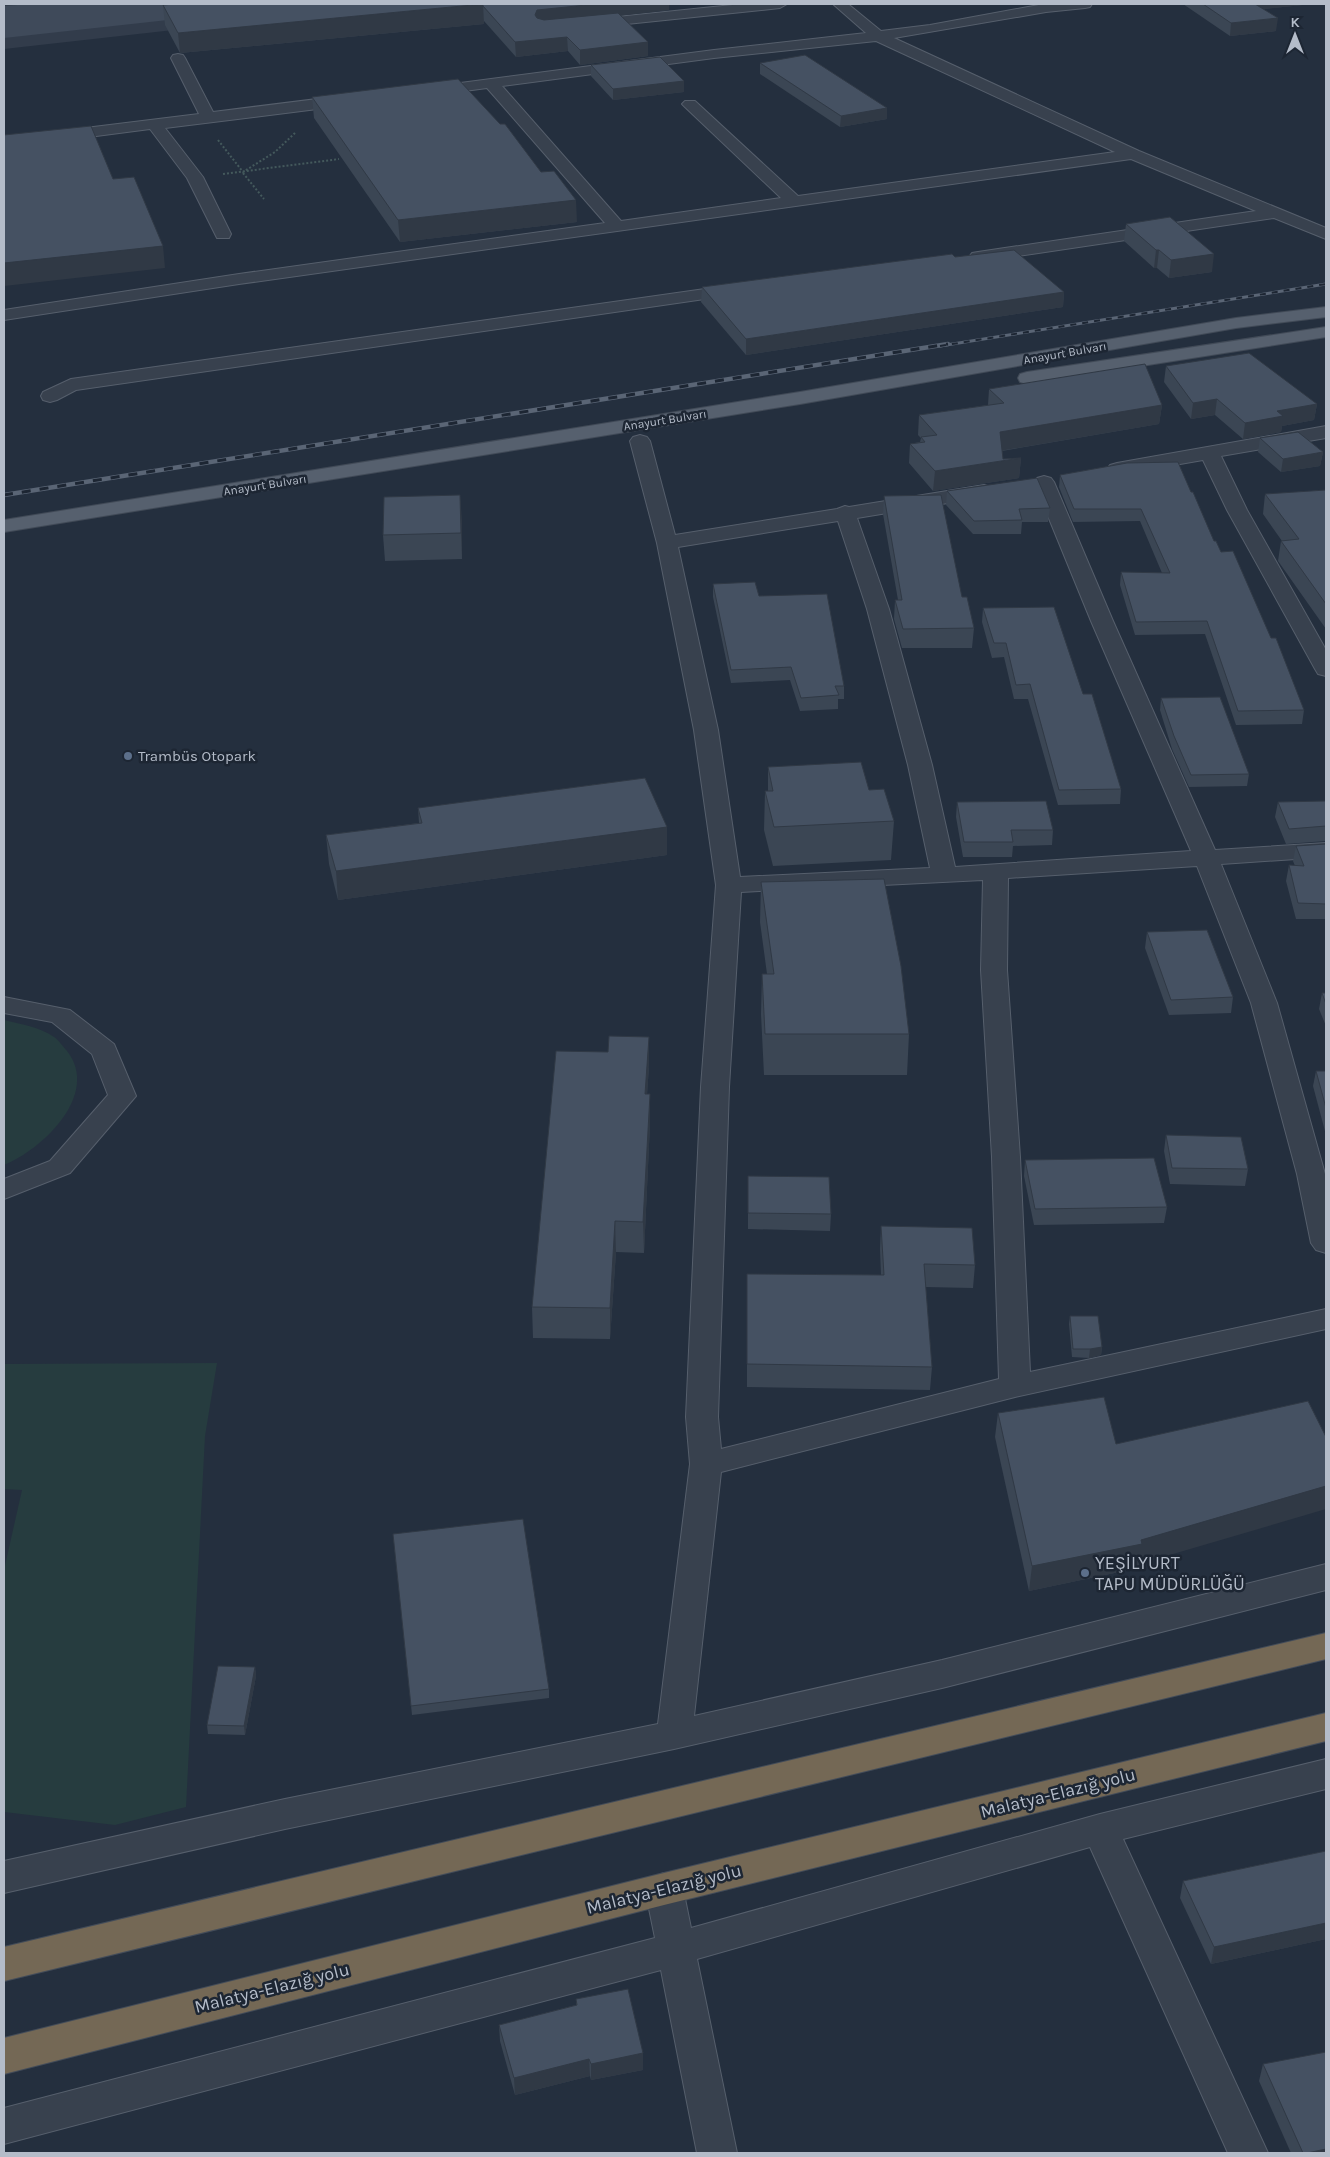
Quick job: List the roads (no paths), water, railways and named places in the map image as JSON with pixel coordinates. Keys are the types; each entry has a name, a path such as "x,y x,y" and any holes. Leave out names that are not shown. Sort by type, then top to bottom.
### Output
{"highway":[{"path":"4,1964 1326,1646"},
{"name":"Malatya-Elazığ yolu","path":"4,2056 664,1889 1326,1727"}],"main road":[{"name":"Anayurt Bulvarı","path":"4,526 790,400 1236,323 1326,312"},
{"name":"Anayurt Bulvarı","path":"1011,381 1326,332"},
{"name":"Anayurt Bulvarı","path":"4,542 962,389"}],"street":[{"path":"573,26 780,4"},
{"path":"840,4 878,48 1113,157 1326,246"},
{"path":"878,48 930,29 1050,6 1085,4"},
{"path":"416,92 714,54 847,40 878,48 1326,234"},
{"path":"178,58 204,118"},
{"path":"491,83 617,226"},
{"path":"4,144 360,99"},
{"path":"690,104 794,201"},
{"path":"154,124 195,177 223,234"},
{"path":"4,315 617,226 1133,154"},
{"path":"957,260 1276,213"},
{"path":"50,396 70,385 759,287"},
{"path":"1103,472 1326,433"},
{"path":"640,441 667,543 706,730 729,884 715,1087 702,1398 706,1464 674,1735"},
{"path":"1210,453 1237,510 1326,670"},
{"path":"667,543 846,512 1035,483 1102,621 1206,857 1264,1003 1318,1173 1326,1243"},
{"path":"846,512 878,609 920,765 944,875"},
{"path":"729,884 944,875 1326,850"},
{"path":"996,872 994,970 1006,1157 1015,1386"},
{"path":"4,1005 61,1016 104,1050 122,1096 60,1167 4,1190"},
{"path":"706,1464 1015,1386 1326,1319"},
{"path":"11,1871 674,1735 942,1674 1326,1577"},
{"path":"4,2126 676,1948 1100,1829 1326,1774"},
{"path":"1100,1829 1248,2153"},
{"path":"664,1889 717,2153"}],"railway":[{"path":"940,346 1326,284"},
{"path":"4,495 948,344"}],"place":[{"name":"Trambüs Otopark","path":"128,756"},
{"name":"YEŞİLYURT TAPU MÜDÜRLÜĞÜ","path":"1085,1573"}]}
